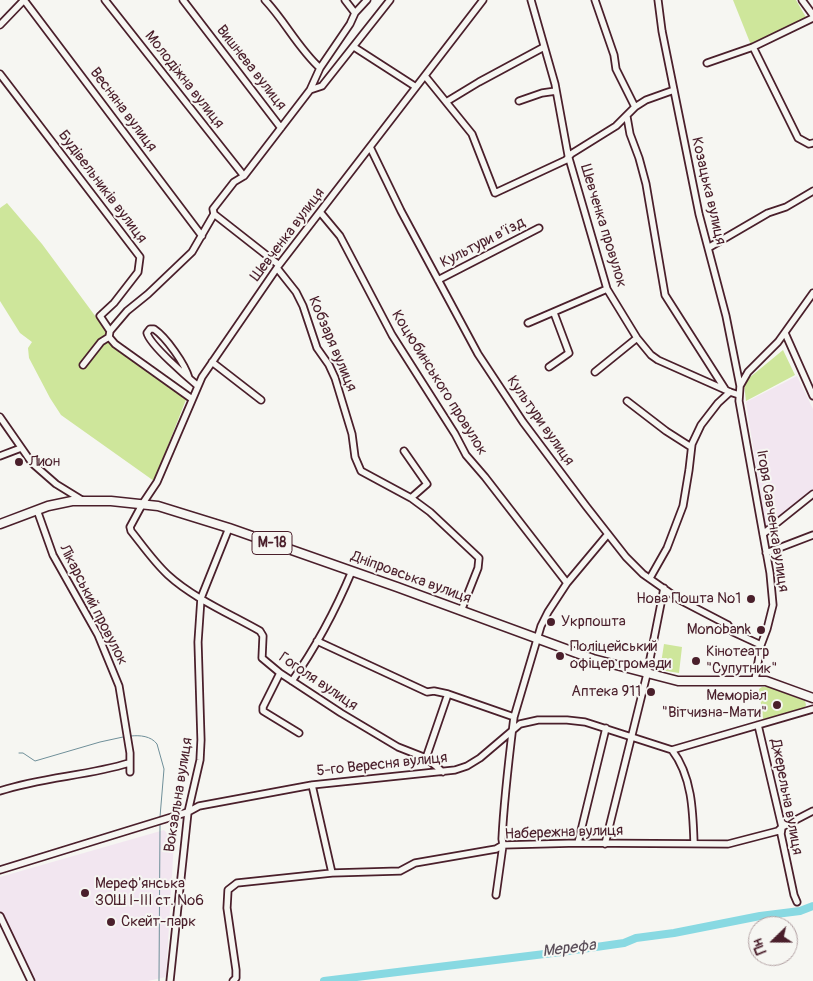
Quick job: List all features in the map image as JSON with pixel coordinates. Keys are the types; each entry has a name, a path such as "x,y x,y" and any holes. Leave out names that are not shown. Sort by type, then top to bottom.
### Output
{"highway":[{"name":"Дніпровська вулиця","path":"0,524 37,510 82,500 143,503 229,528 593,659 647,674 686,682 755,680 771,682 813,698"}],"street":[{"path":"0,25 24,0"},
{"name":"Весняна вулиця","path":"24,0 202,236"},
{"name":"Молодіжна вулиця","path":"105,0 244,176"},
{"name":"Вишнева вулиця","path":"182,0 281,128"},
{"path":"265,0 305,53 320,68"},
{"path":"345,0 355,13"},
{"path":"83,365 127,311 148,294 192,252 214,214 213,209 234,182 244,176 310,90 320,68 350,24 355,13 366,0"},
{"path":"310,90 322,86 390,0"},
{"name":"Шевченка вулиця","path":"201,598 169,576 152,558 130,527 157,482 192,399 212,362 278,266 483,0"},
{"name":"Шевченка провулок","path":"531,0 556,91 568,157 607,289 637,338 651,355 658,360 739,395"},
{"path":"595,0 614,55 616,69 635,107"},
{"name":"Козацька вулиця","path":"658,0 662,31 699,214 726,316 740,386"},
{"path":"707,63 753,46 813,17 802,0"},
{"path":"446,102 544,46"},
{"path":"753,46 798,138 809,144 813,143"},
{"path":"354,47 416,87"},
{"name":"Будівельників вулиця","path":"0,74 140,257 138,272 114,303 100,316 110,334"},
{"path":"425,76 472,134 495,193 566,160 616,126 635,107 646,100 674,90"},
{"path":"519,101 556,91"},
{"path":"627,117 630,134 646,184 665,295 728,391 701,425 692,444 683,506 667,548 650,578"},
{"name":"Культури вулиця","path":"370,147 401,211 478,354 523,422 626,557 680,600 728,625 733,632 761,645"},
{"path":"708,248 768,213 786,207 813,191"},
{"name":"Коцюбинського провулок","path":"320,212 340,236 392,335 455,434 466,455 567,583"},
{"name":"Кобзаря вулиця","path":"214,214 278,266 296,292 303,306 317,348 329,364 335,378 352,434 355,458 361,471 411,498 430,512 479,558 478,568 461,611"},
{"name":"Культури в’їзд","path":"438,280 539,228"},
{"path":"528,323 607,289"},
{"path":"740,386 748,372 778,342 813,293"},
{"path":"549,367 569,353 554,313"},
{"path":"189,378 182,364 164,339 157,331 150,329 147,333 150,341 189,378 198,386"},
{"path":"785,333 813,396"},
{"path":"110,334 116,344 192,399"},
{"path":"595,372 637,338"},
{"path":"212,362 261,400"},
{"name":"Ігоря Савченка вулиця","path":"740,386 739,401 763,534 773,605 761,645 755,680"},
{"path":"627,401 666,431 691,447"},
{"path":"0,417 32,463 56,484 82,500"},
{"path":"0,456 21,448"},
{"path":"404,451 427,484 411,498"},
{"path":"763,534 813,494"},
{"name":"Лікарський провулок","path":"37,510 52,555 98,635 119,686 130,752 130,772"},
{"name":"Вокзальна вулиця","path":"170,981 188,812 200,760 202,740 198,642 201,598 229,528"},
{"path":"496,895 503,845 504,799 514,717 541,626 567,583 608,534"},
{"path":"766,553 813,535"},
{"path":"292,681 343,594 352,571"},
{"path":"605,844 647,674 664,588"},
{"name":"Гоголя вулиця","path":"201,598 260,631 263,636 262,658 280,673 398,747 426,758 443,772"},
{"path":"317,641 426,692 434,691 448,694 514,717"},
{"path":"280,673 263,711 299,732"},
{"path":"426,758 448,694"},
{"path":"694,843 690,793 679,759 672,750 813,709"},
{"name":"5-го Вересня вулиця","path":"0,870 188,812 199,806 312,785 443,772 467,766 480,758 520,724 538,720 576,721 606,728 672,750"},
{"name":"Джерельна вулиця","path":"758,726 782,827 781,834 797,902"},
{"path":"578,843 606,728"},
{"path":"0,791 19,785 129,763"},
{"path":"312,785 332,873"},
{"name":"Набережна вулиця","path":"233,981 236,978 236,970 227,908 228,890 237,883 332,873 400,871 415,863 496,849 503,845 578,843 728,844 773,832 813,811"},
{"path":"0,916 3,930 31,981"}],"shaded area":[{"path":"797,376 813,409 813,491 766,529 746,402"},
{"name":"Мереф'янська ЗОШ І-ІІІ ст. №6","path":"164,830 174,841 166,977 148,981 34,981 0,910 0,877"}],"green space":[{"path":"733,0 796,0 807,19 751,45"},
{"path":"7,203 42,244 107,332 106,339 187,397 154,481 61,415 50,398 29,358 28,348 32,342 20,333 0,301 0,208"},
{"path":"783,350 795,375 746,401 744,384"},
{"path":"664,644 682,647 679,673 660,670"},
{"path":"769,687 805,701 806,705 804,709 763,719 759,689"}],"waterway":[{"path":"131,736 152,739 157,744 164,769 160,817"},
{"path":"19,753 23,753 35,761 123,737"},
{"path":"159,981 160,825"},
{"name":"Мерефа","path":"324,981 624,943 636,938 674,933 760,916 800,911 813,906"}],"place":[{"name":"Лион","path":"19,462"},
{"name":"Нова Пошта №1","path":"751,599"},
{"name":"Укрпошта","path":"551,622"},
{"name":"Monobank","path":"761,630"},
{"name":"Поліцейський офіцер громади","path":"560,656"},
{"name":"Кінотеатр \"Супутник\"","path":"696,661"},
{"name":"Аптека 911","path":"651,692"},
{"name":"Меморіал \"Вітчизна-Мати\"","path":"777,705"},
{"name":"Мереф'янська ЗОШ І-ІІІ ст. №6","path":"85,893"},
{"name":"Скейт-парк","path":"111,922"}]}
